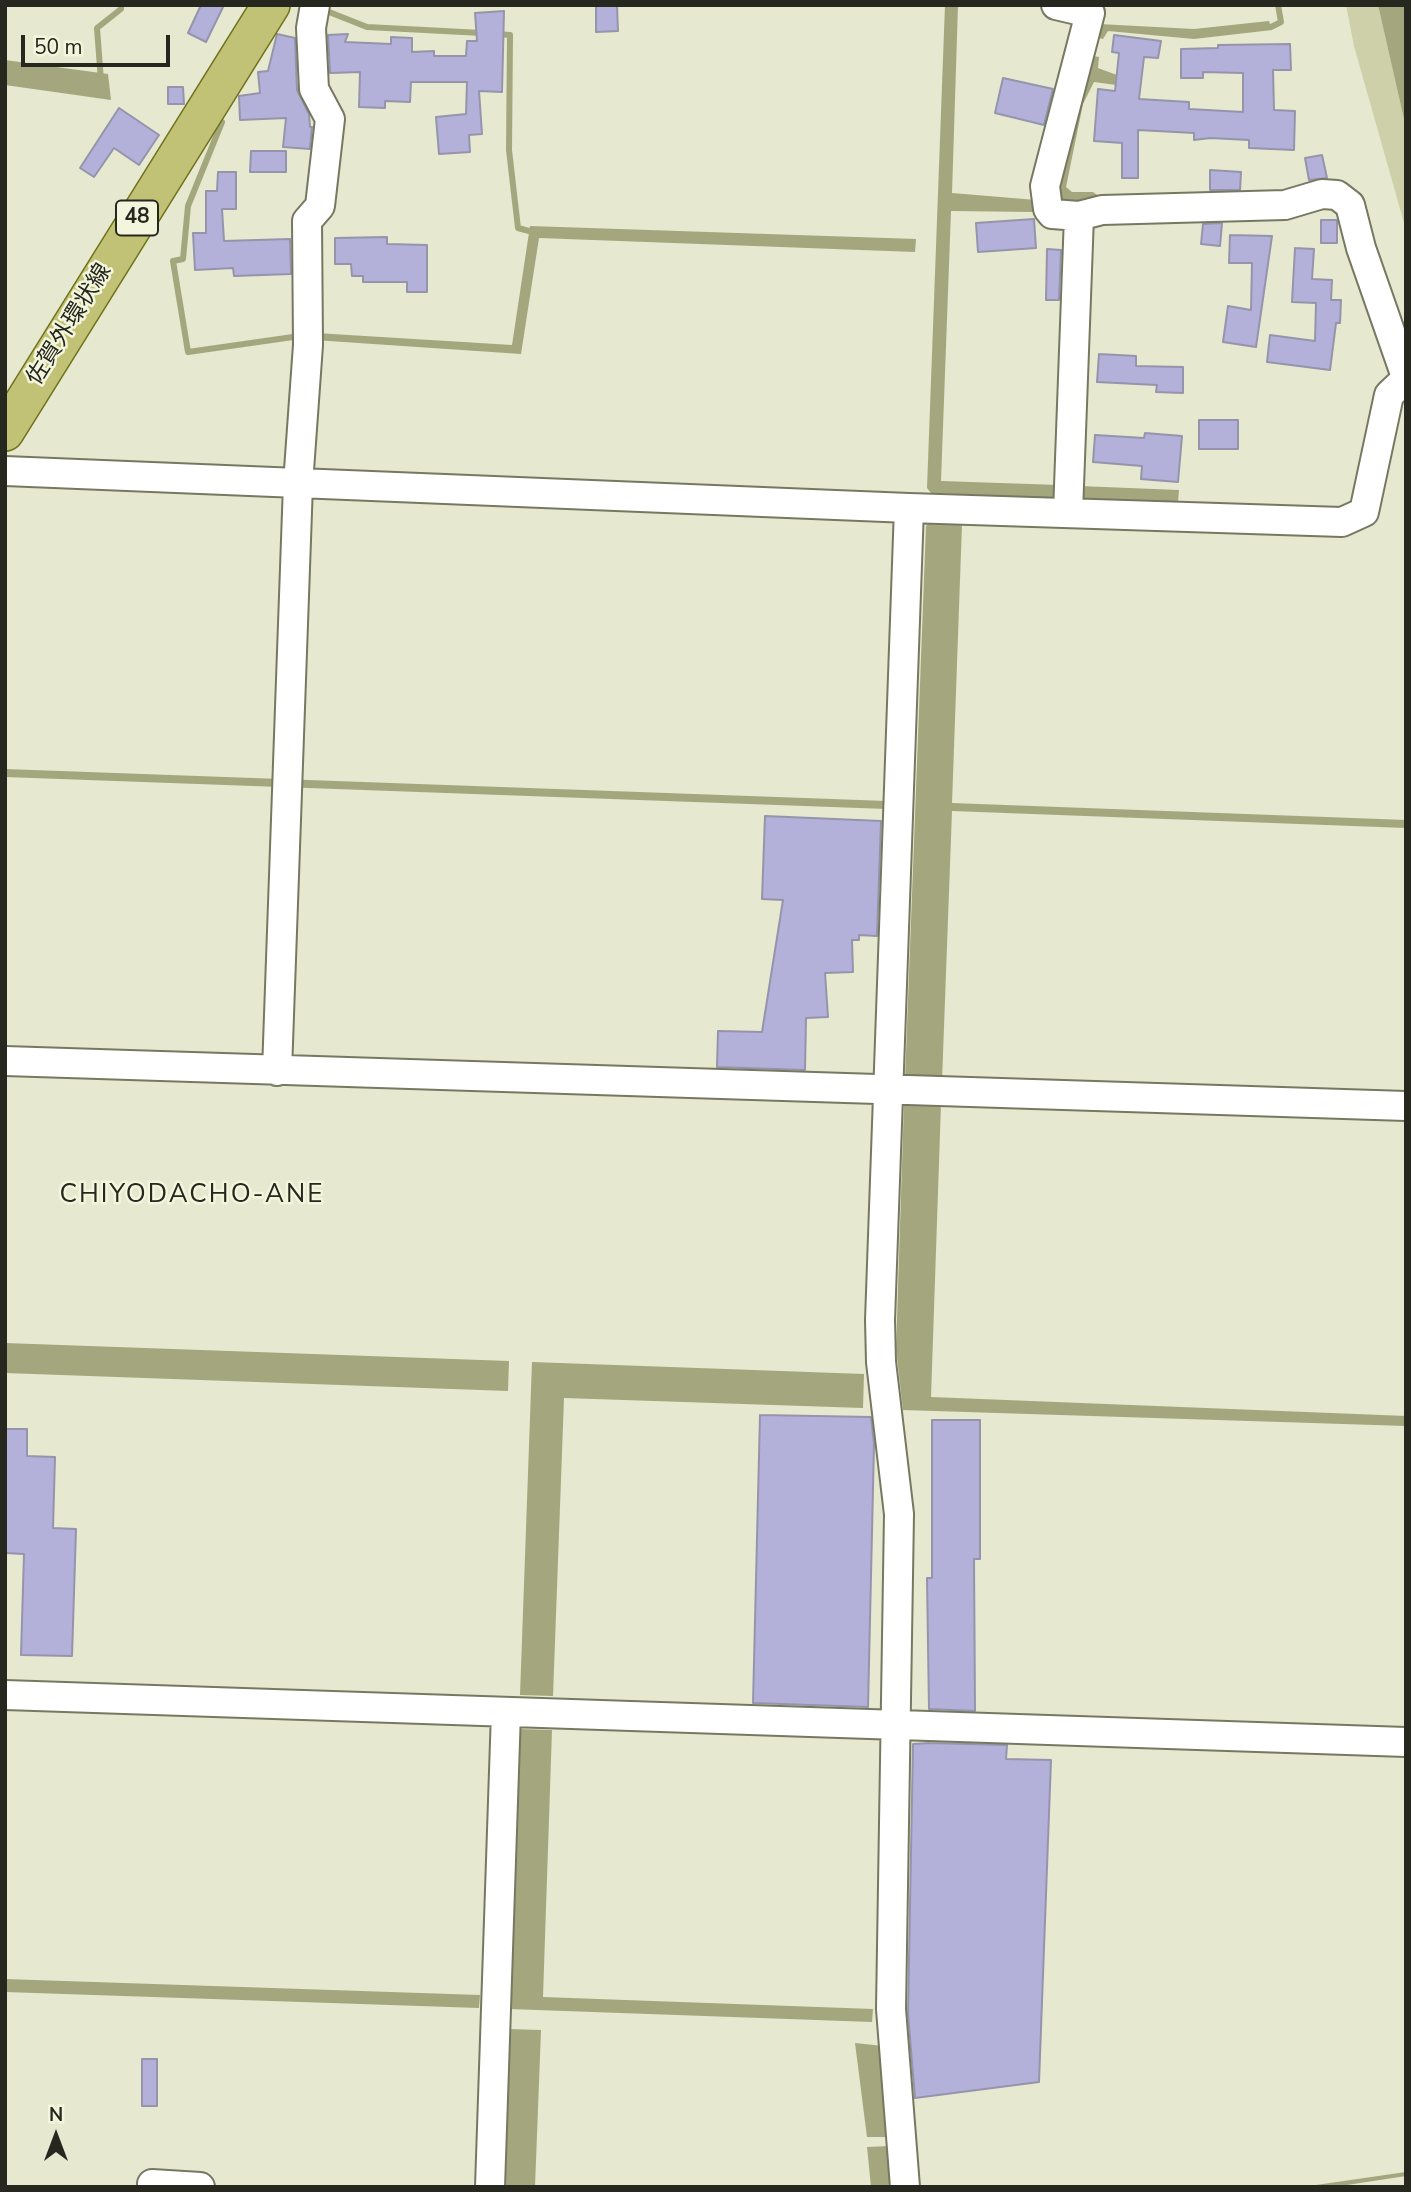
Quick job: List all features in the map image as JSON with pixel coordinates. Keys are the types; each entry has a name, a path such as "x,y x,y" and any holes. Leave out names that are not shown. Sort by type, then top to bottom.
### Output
{"main road":[{"name":"佐賀外環状線","path":"5,432 16,392 271,5"}],"street":[{"path":"277,1070 298,484 308,345 307,221 320,206 330,119 314,89 311,28 315,5"},
{"path":"5,471 909,508 1342,522 1364,512 1389,395 1406,378 1361,248 1350,205 1337,195 1322,194 1285,205 1102,210 1079,216 1052,214 1047,203 1045,186 1090,13 1056,5"},
{"path":"1068,513 1079,216"},
{"path":"905,2187 891,2009 899,1514 881,1362 880,1320 909,508"},
{"path":"5,1061 1406,1106"},
{"path":"5,1695 1406,1742"},
{"path":"490,2187 506,1712"},
{"path":"152,2187 152,2184 200,2187"}],"shaded area":[{"path":"945,5 958,5 952,193 1036,200 1087,55 1099,57 1098,68 1133,81 1131,87 1094,82 1083,104 1066,187 1072,192 1093,192 1100,197 1095,204 1039,208 1033,212 951,211 941,481 1059,485 1059,498 931,493 927,488"},
{"path":"1346,5 1378,5 1406,128 1406,230 1354,46"},
{"path":"1378,5 1406,5 1406,128"},
{"path":"1269,21 1272,30 1194,39 1108,31 1103,39 1095,37 1099,24 1194,29"},
{"path":"5,60 108,74 111,100 5,85"},
{"path":"530,226 916,239 915,252 539,238 521,354 314,340 316,333 512,345"},
{"path":"1079,486 1179,490 1178,502 1078,498"},
{"path":"929,523 962,524 952,803 1406,820 1406,828 952,811 942,1081 905,1079 926,526"},
{"path":"5,769 887,801 887,809 5,777"},
{"path":"904,1103 941,1104 931,1397 1406,1416 1406,1426 903,1410 896,1349"},
{"path":"5,1343 509,1361 508,1391 5,1373"},
{"path":"532,1362 864,1374 863,1408 564,1398 553,1696 520,1695"},
{"path":"519,1729 552,1730 543,1997 873,2009 872,2022 509,2009"},
{"path":"5,1979 480,1995 479,2008 5,1992"},
{"path":"508,2029 541,2030 535,2187 502,2187"},
{"path":"855,2043 883,2046 888,2137 867,2137"},
{"path":"889,2146 892,2187 871,2187 867,2147"},
{"path":"1406,2172 1406,2176 1334,2187 1302,2187"}],"building":[{"path":"201,5 224,5 206,42 188,33"},
{"path":"596,5 617,5 618,31 596,32"},
{"path":"504,11 502,92 479,91 482,134 469,135 470,152 439,154 436,117 466,114 467,82 411,82 410,102 385,101 385,108 359,107 360,72 330,73 328,35 348,34 345,42 391,44 391,37 412,38 412,52 434,51 434,56 466,56 467,41 477,41 475,13"},
{"path":"277,34 295,38 297,90 309,114 312,127 310,149 283,147 286,118 240,120 239,96 260,93 258,72 268,71"},
{"path":"1114,35 1161,41 1158,58 1144,57 1139,99 1189,102 1189,109 1243,112 1243,73 1203,72 1203,78 1181,78 1181,49 1218,48 1218,45 1290,44 1291,70 1273,70 1274,110 1295,111 1294,150 1249,148 1249,140 1194,140 1194,133 1138,130 1138,178 1122,178 1122,143 1094,141 1098,89 1115,91 1119,53 1112,52"},
{"path":"1003,78 1053,89 1044,125 995,113"},
{"path":"168,87 183,87 184,104 168,104"},
{"path":"119,108 159,135 139,165 114,148 94,177 80,168"},
{"path":"251,151 286,151 286,172 250,172"},
{"path":"1322,155 1327,178 1309,180 1305,158"},
{"path":"1210,170 1241,172 1240,190 1210,190"},
{"path":"218,172 236,172 236,209 222,209 224,241 290,239 291,274 234,276 233,268 195,270 193,233 206,233 206,191 217,191"},
{"path":"1034,219 1036,248 978,252 976,223"},
{"path":"1321,220 1337,220 1337,243 1321,243"},
{"path":"1222,223 1220,246 1201,244 1203,224"},
{"path":"1230,235 1272,236 1256,347 1223,342 1228,306 1251,310 1252,263 1229,263"},
{"path":"387,237 387,244 427,245 427,292 407,292 407,282 363,282 363,276 352,276 351,264 335,264 335,238"},
{"path":"1295,248 1314,249 1312,279 1332,280 1331,300 1341,300 1340,323 1336,323 1330,370 1267,362 1270,335 1315,341 1316,303 1292,302"},
{"path":"1047,249 1061,250 1059,300 1046,300"},
{"path":"1099,354 1136,356 1136,366 1183,367 1183,393 1156,392 1157,385 1097,382"},
{"path":"1199,420 1238,420 1238,449 1199,449"},
{"path":"1145,433 1182,436 1178,482 1141,479 1142,466 1093,462 1095,435 1144,438"},
{"path":"765,816 881,821 877,936 859,935 859,940 852,940 853,972 825,973 828,1017 806,1018 805,1070 717,1067 718,1031 762,1032 783,900 762,899"},
{"path":"760,1415 871,1417 874,1444 868,1707 753,1703"},
{"path":"932,1420 980,1420 980,1559 974,1559 975,1711 929,1709 927,1578 932,1578"},
{"path":"5,1429 27,1429 27,1456 55,1457 53,1528 76,1529 72,1656 21,1655 24,1554 5,1553"},
{"path":"913,1744 1007,1745 1006,1759 1051,1760 1039,2082 915,2098 908,2014"},
{"path":"142,2059 157,2059 157,2106 142,2106"}],"waterway":[{"path":"101,81 97,28 121,9 121,5"},
{"path":"1271,27 1281,22 1278,5"},
{"path":"324,10 367,27 482,33"},
{"path":"497,34 510,35 509,150 518,228 529,231"},
{"path":"222,122 188,206 183,259 173,261 188,352 300,336"}],"district":[{"name":"CHIYODACHO-ANE","path":"192,1196"}]}
